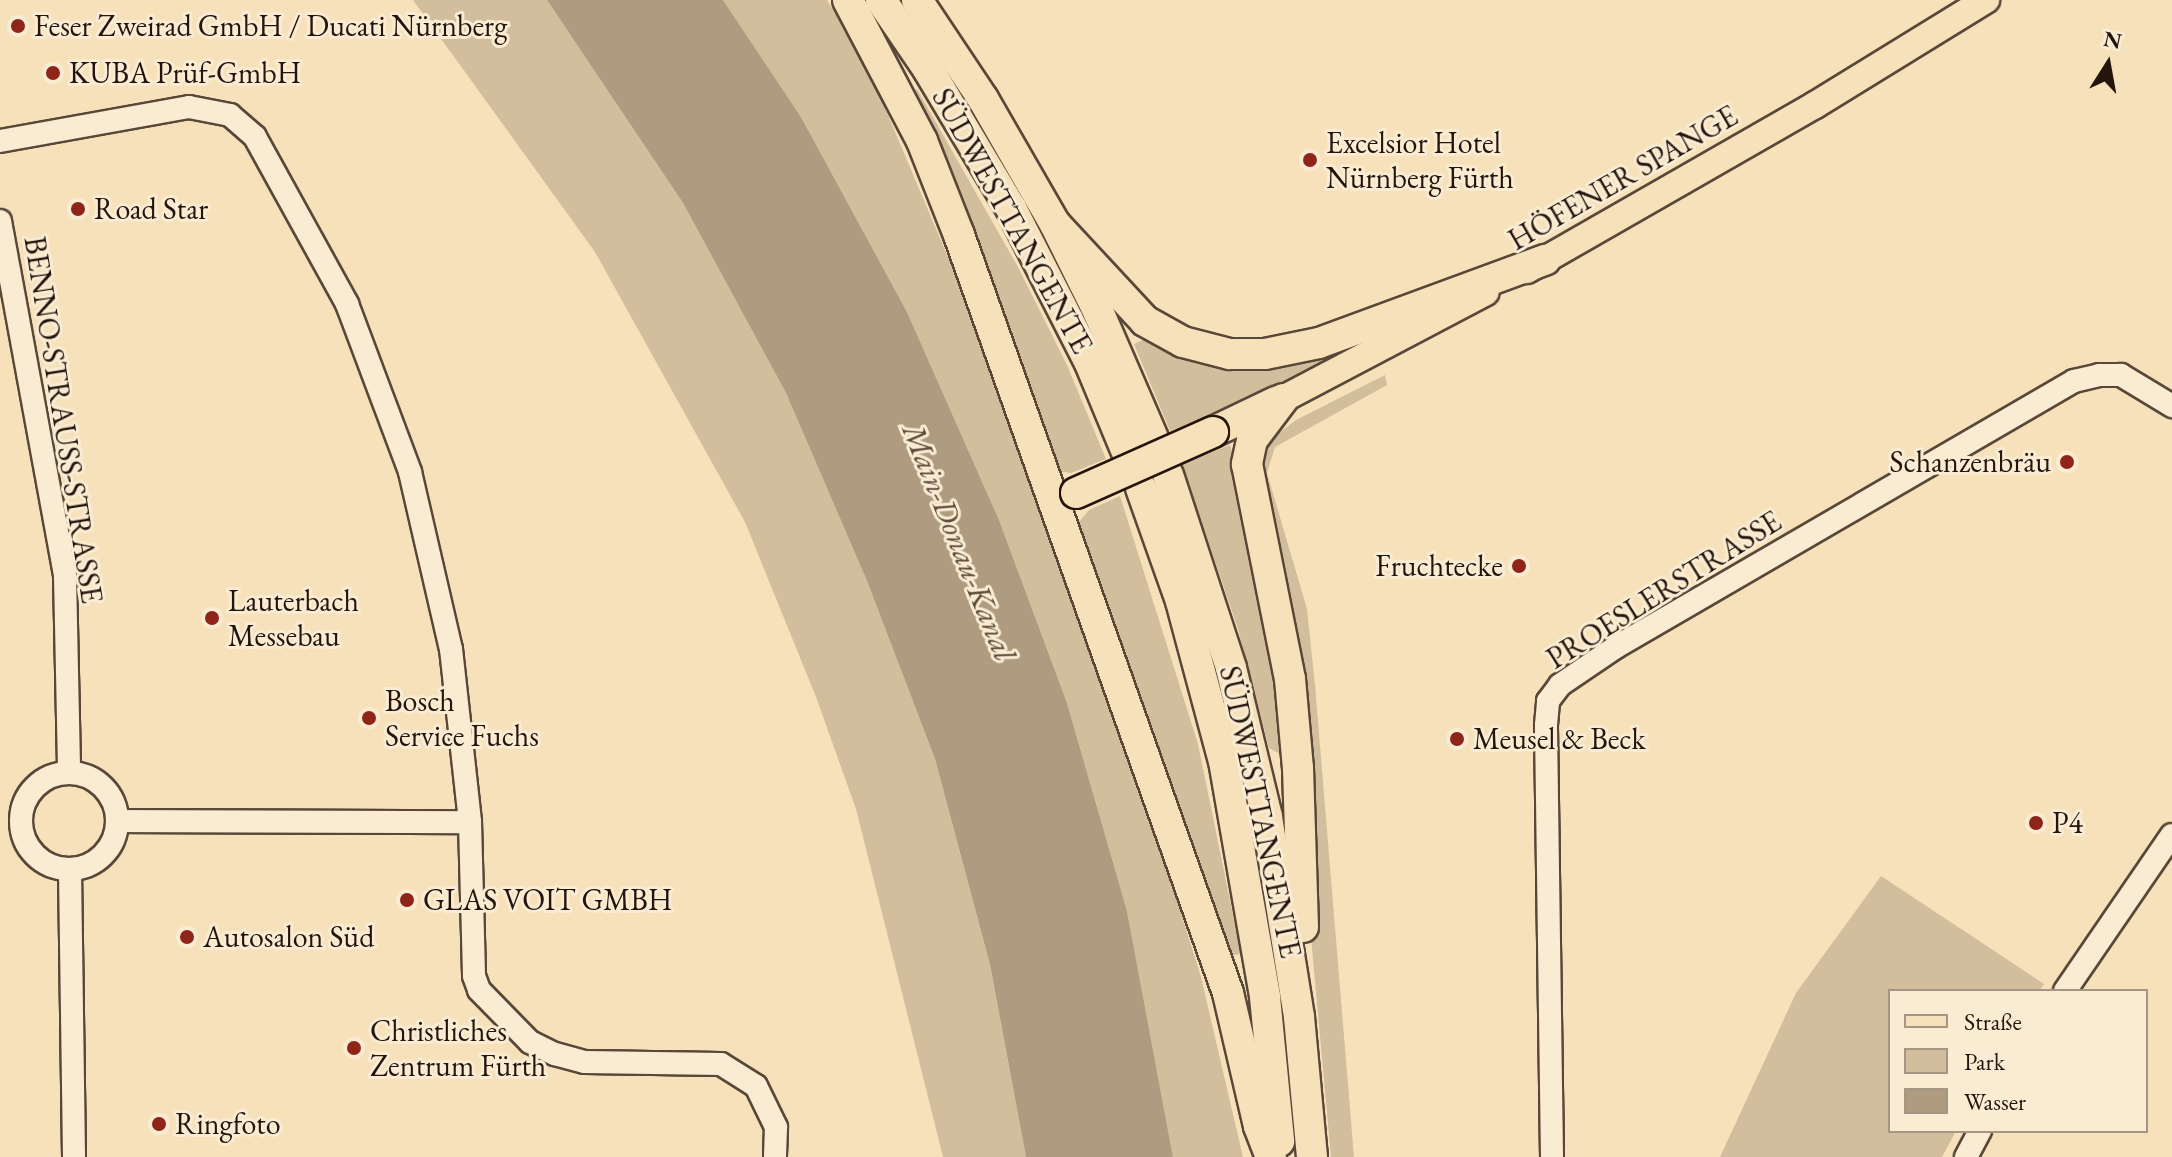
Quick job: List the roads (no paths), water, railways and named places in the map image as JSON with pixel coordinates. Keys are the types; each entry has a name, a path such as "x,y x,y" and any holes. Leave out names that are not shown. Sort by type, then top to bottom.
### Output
{"highway":[{"path":"848,0 883,62 934,171 1064,498 1228,993 1259,1126 1271,1157"},
{"name":"SÜDWESTTANGENTE","path":"881,0 928,69 1011,208 1090,363 1140,444 1103,322 1055,224 983,99 917,0"},
{"path":"1055,224 1145,321 1183,342 1229,354 1265,354 1310,345 1545,260"},
{"path":"1064,498 1283,399"},
{"path":"1283,399 1252,440 1247,464 1286,648 1297,742 1304,937 1299,1017"},
{"name":"SÜDWESTTANGENTE","path":"1281,1157 1265,997 1224,761 1181,601 1154,482 1212,603 1244,716 1277,869 1299,1017 1312,1157"}],"main road":[{"name":"HÖFENER SPANGE","path":"1283,399 1545,260 1804,112 1986,0"}],"street":[{"path":"0,141 189,107 230,115 255,137 347,304 410,472 451,649 470,822 474,976 479,990 530,1042 555,1054 585,1062 721,1064 756,1086 776,1127 775,1157"},
{"name":"BENNO-STRAUSS-STRASSE","path":"0,221 65,576 69,773"},
{"name":"PROESLERSTRASSE","path":"1552,1157 1546,725 1548,701 1560,685 1629,640 2074,381 2099,375 2121,375 2172,406"},
{"path":"69,773 97,782 115,807 117,821 115,836 98,860 70,870 55,867 30,850 10,821 41,782 69,773"},
{"path":"117,821 470,822"},
{"path":"2066,989 2172,835"},
{"path":"70,870 74,1157"},
{"path":"1966,1157 1979,1133"}],"water":[{"name":"Main-Donau-Kanal","path":"547,0 723,0 801,117 907,312 999,520 1067,703 1127,911 1173,1157 1026,1157 990,965 935,759 867,581 786,393 683,203"}],"place":[{"name":"Feser Zweirad GmbH / Ducati Nürnberg","path":"18,26"},
{"name":"KUBA Prüf-GmbH","path":"53,73"},
{"name":"Excelsior Hotel Nürnberg Fürth","path":"1310,160"},
{"name":"Road Star","path":"78,209"},
{"name":"Schanzenbräu","path":"2067,462"},
{"name":"Fruchtecke","path":"1519,566"},
{"name":"Lauterbach Messebau","path":"212,618"},
{"name":"Bosch Service Fuchs","path":"369,718"},
{"name":"Meusel & Beck","path":"1457,739"},
{"name":"P4","path":"2036,823"},
{"name":"GLAS VOIT GMBH","path":"407,900"},
{"name":"Autosalon Süd","path":"187,937"},
{"name":"Christliches Zentrum Fürth","path":"354,1048"},
{"name":"Ringfoto","path":"159,1124"}]}
